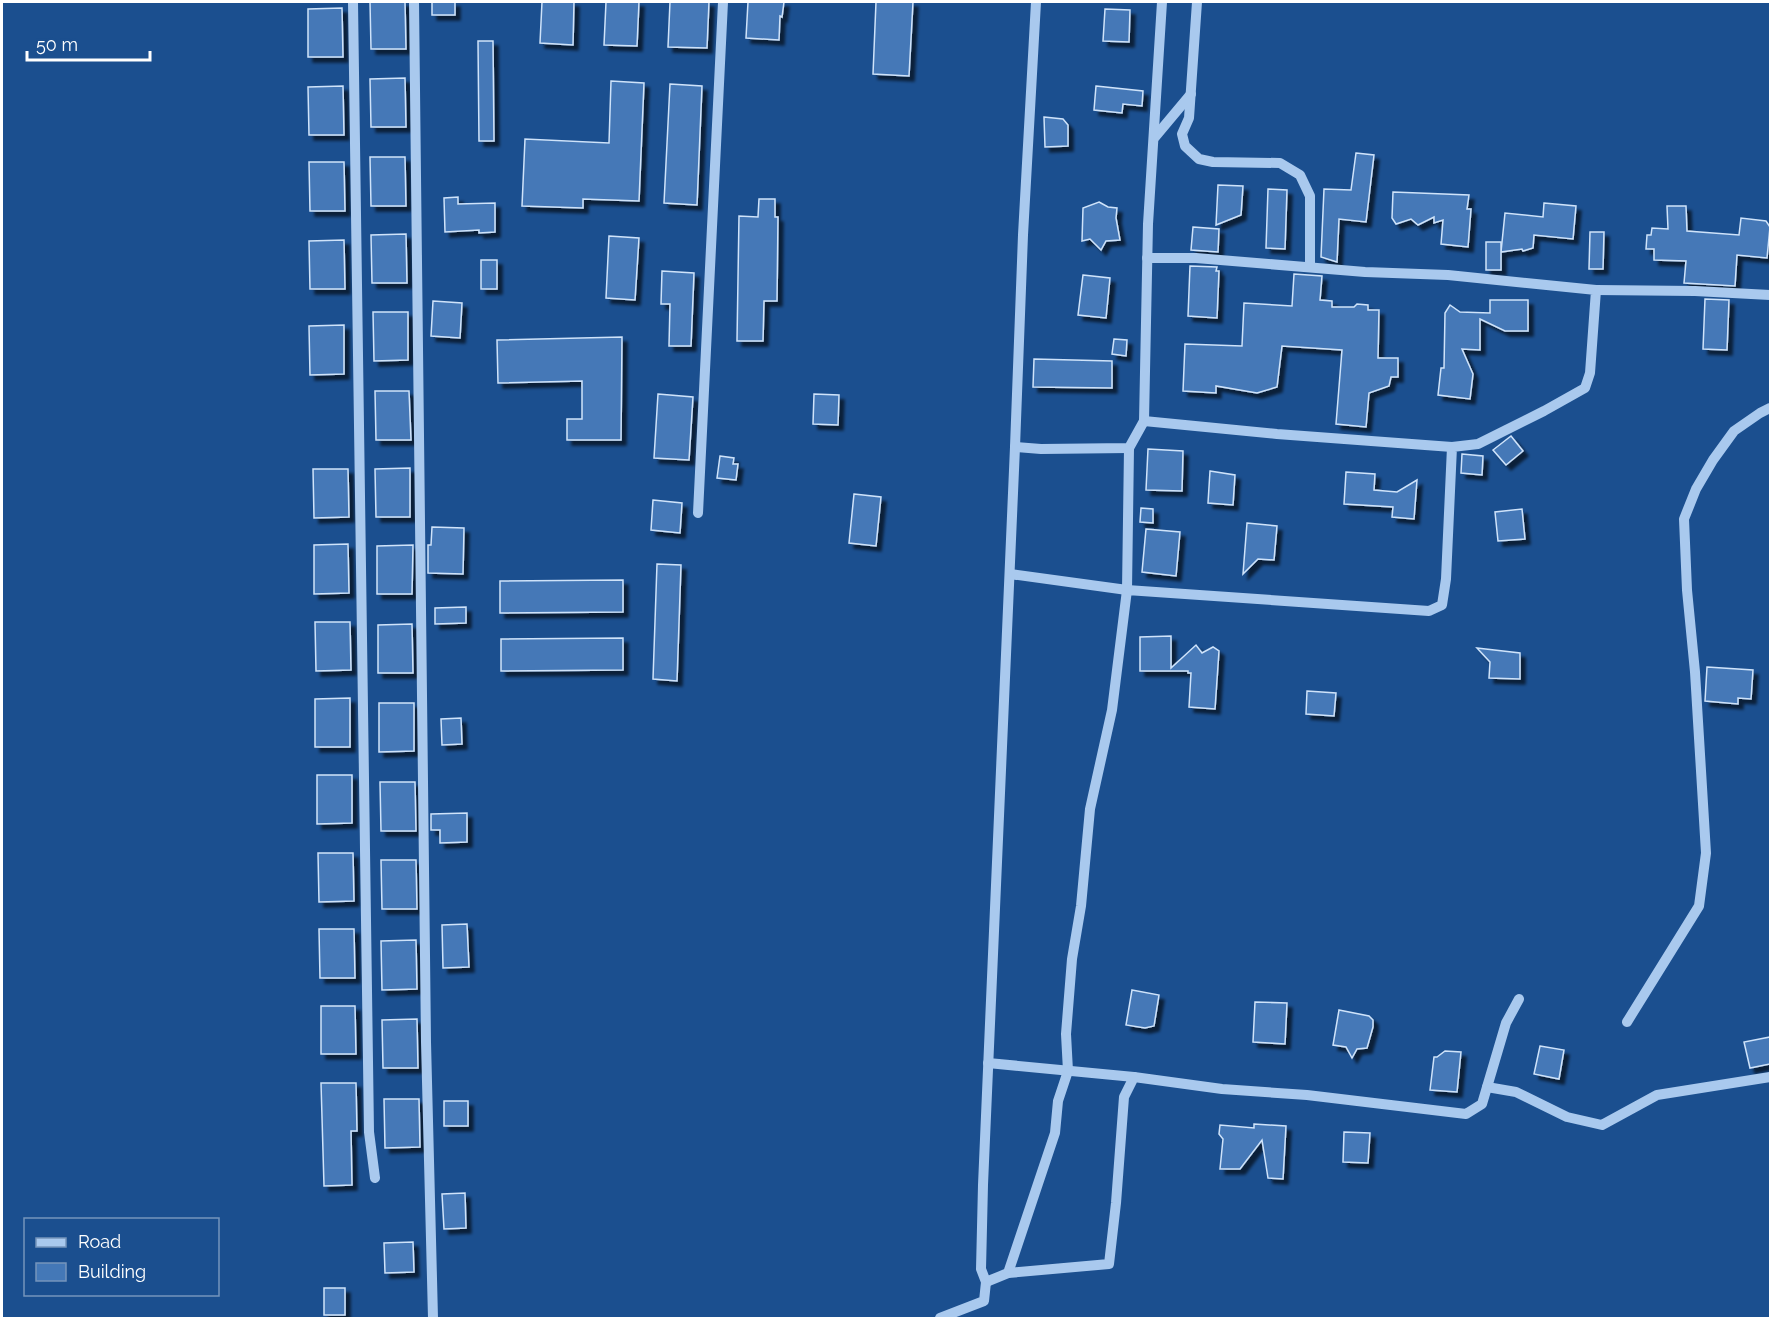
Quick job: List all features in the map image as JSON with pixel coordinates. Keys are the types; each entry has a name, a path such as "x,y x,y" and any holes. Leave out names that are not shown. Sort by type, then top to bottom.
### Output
{"street":[{"path":"353,2 369,1132 375,1179"},
{"path":"414,2 426,1042 433,1318"},
{"path":"698,513 723,2"},
{"path":"940,1318 984,1301 986,1282 981,1269 988,1063 1023,235 1036,2"},
{"path":"1008,1273 1055,1133 1058,1101 1068,1071 1066,1034 1072,958 1081,906 1090,809 1112,710 1127,590 1130,448 1144,420 1147,258 1162,2"},
{"path":"1197,2 1189,118 1182,134 1185,146 1199,159 1213,162 1280,163 1300,175 1311,196 1310,267"},
{"path":"1154,137 1191,94"},
{"path":"1147,258 1196,258 1448,275 1596,291 1695,291 1770,295"},
{"path":"1144,420 1277,434 1452,447 1478,444 1585,388 1590,373 1596,291"},
{"path":"1627,1022 1699,906 1706,853 1684,519 1702,480 1734,431 1770,408"},
{"path":"1015,447 1130,448"},
{"path":"1010,574 1127,590 1429,610 1442,604 1445,587 1452,447"},
{"path":"988,1063 1084,1071 1222,1089 1307,1095 1466,1114 1482,1104 1506,1023 1519,999"},
{"path":"986,1282 1008,1273 1109,1264 1124,1097 1134,1077"},
{"path":"1487,1087 1516,1092 1567,1117 1602,1125 1657,1095 1770,1077"}],"building":[{"path":"370,2 405,2 406,49 371,49"},
{"path":"432,2 455,2 455,15 432,15"},
{"path":"542,2 574,2 573,45 540,43"},
{"path":"606,2 639,2 637,46 604,45"},
{"path":"670,2 709,2 707,48 668,47"},
{"path":"748,2 784,2 782,17 780,16 779,40 746,38"},
{"path":"876,2 913,2 909,76 873,74"},
{"path":"342,8 343,57 308,57 308,9"},
{"path":"1105,9 1130,10 1129,42 1103,41"},
{"path":"478,41 493,41 494,141 479,141"},
{"path":"405,78 406,127 371,127 370,79"},
{"path":"611,81 644,83 639,201 583,199 583,208 522,206 525,139 609,143"},
{"path":"670,84 702,86 697,205 664,203"},
{"path":"343,86 344,135 309,135 308,87"},
{"path":"1096,86 1143,91 1142,106 1123,104 1122,113 1094,110"},
{"path":"1044,117 1063,119 1068,125 1068,146 1045,147"},
{"path":"1356,153 1374,155 1366,222 1339,219 1337,262 1321,257 1324,189 1351,190"},
{"path":"370,157 405,157 406,206 371,206"},
{"path":"309,162 344,162 345,211 310,211"},
{"path":"1218,185 1243,186 1241,215 1216,225"},
{"path":"1268,189 1287,190 1285,249 1266,248"},
{"path":"1393,192 1469,195 1467,209 1471,209 1468,247 1441,244 1443,220 1434,223 1434,217 1418,225 1411,219 1396,224 1392,218"},
{"path":"458,197 458,204 495,203 495,232 479,233 479,230 445,232 444,198"},
{"path":"759,199 775,199 775,217 778,217 777,301 764,301 763,341 737,341 739,216 758,217"},
{"path":"1099,202 1108,207 1117,208 1116,218 1120,240 1106,241 1101,250 1090,239 1082,241 1083,208"},
{"path":"1544,203 1576,206 1573,239 1534,235 1533,248 1501,252 1505,213 1543,217"},
{"path":"1667,206 1686,206 1687,231 1739,235 1741,218 1766,221 1770,227 1767,258 1737,255 1735,286 1684,283 1686,261 1654,260 1654,249 1646,249 1647,235 1651,235 1652,228 1668,229"},
{"path":"1193,227 1219,229 1218,252 1191,250"},
{"path":"1590,232 1604,232 1603,269 1589,269"},
{"path":"406,234 407,283 372,283 371,235"},
{"path":"609,236 639,238 635,300 606,298"},
{"path":"344,240 345,289 310,289 309,241"},
{"path":"1486,242 1501,242 1501,270 1486,270"},
{"path":"481,260 497,260 497,289 481,289"},
{"path":"1190,266 1217,267 1216,271 1219,271 1217,318 1188,316"},
{"path":"662,271 694,273 691,346 669,346 670,304 661,304"},
{"path":"1294,274 1322,276 1320,300 1332,301 1332,307 1354,307 1357,304 1368,305 1368,310 1379,310 1378,358 1398,358 1398,377 1391,377 1389,386 1369,393 1366,427 1336,424 1342,350 1282,346 1277,387 1257,393 1216,386 1216,393 1183,391 1185,344 1242,346 1244,303 1292,306"},
{"path":"1083,275 1110,278 1106,318 1078,315"},
{"path":"1705,299 1729,300 1727,350 1703,349"},
{"path":"1490,300 1528,300 1528,331 1505,331 1480,319 1480,350 1462,349 1473,374 1470,399 1438,395 1441,368 1444,368 1445,313 1450,305 1460,312 1490,313"},
{"path":"433,301 462,303 460,338 431,336"},
{"path":"373,312 408,312 408,360 374,361"},
{"path":"344,325 344,374 310,375 309,326"},
{"path":"622,337 621,440 567,440 567,419 582,419 582,381 498,383 497,340"},
{"path":"1114,339 1127,340 1126,356 1112,354"},
{"path":"1034,359 1112,361 1112,388 1033,387"},
{"path":"375,391 409,391 411,440 376,440"},
{"path":"658,394 693,397 689,460 654,458"},
{"path":"814,394 839,395 838,425 813,424"},
{"path":"1511,436 1523,451 1506,465 1493,450"},
{"path":"1148,449 1183,451 1182,491 1146,490"},
{"path":"1462,454 1483,456 1482,475 1461,473"},
{"path":"720,456 734,458 733,464 738,464 736,480 717,478"},
{"path":"410,468 410,517 376,517 375,469"},
{"path":"313,469 348,469 349,517 314,518"},
{"path":"1210,471 1235,475 1233,505 1208,503"},
{"path":"1346,472 1375,474 1374,490 1397,492 1417,480 1414,519 1392,517 1393,507 1344,504"},
{"path":"854,494 881,497 876,546 849,543"},
{"path":"653,500 682,503 680,533 651,530"},
{"path":"1141,508 1153,509 1153,523 1140,522"},
{"path":"1522,509 1525,539 1498,541 1495,512"},
{"path":"1247,523 1277,526 1274,560 1258,559 1243,574"},
{"path":"432,527 464,528 463,574 428,573 428,545 431,545"},
{"path":"1146,529 1180,532 1176,576 1142,572"},
{"path":"348,544 349,593 314,594 314,545"},
{"path":"413,545 412,594 377,594 377,546"},
{"path":"657,564 681,565 677,681 653,679"},
{"path":"623,580 623,612 500,613 500,581"},
{"path":"466,607 466,623 435,624 435,608"},
{"path":"315,622 350,622 351,670 316,671"},
{"path":"412,624 413,673 378,673 378,625"},
{"path":"1171,636 1171,668 1196,645 1202,653 1213,647 1219,651 1215,709 1189,707 1191,673 1188,671 1140,671 1140,637"},
{"path":"623,638 623,670 501,671 501,639"},
{"path":"1477,648 1520,653 1520,679 1489,678 1490,662"},
{"path":"1707,667 1753,670 1751,699 1738,698 1738,704 1705,701"},
{"path":"1307,691 1336,693 1334,716 1306,714"},
{"path":"350,698 350,747 315,747 315,699"},
{"path":"379,703 414,703 414,751 379,752"},
{"path":"461,718 462,744 442,745 441,719"},
{"path":"317,775 352,775 352,823 317,824"},
{"path":"380,782 415,782 416,831 381,831"},
{"path":"467,813 467,842 440,843 440,830 431,830 431,814"},
{"path":"318,853 353,853 354,901 319,902"},
{"path":"381,860 416,860 417,909 382,909"},
{"path":"467,924 469,967 443,968 442,925"},
{"path":"319,929 354,929 355,978 320,978"},
{"path":"416,940 417,989 382,990 381,941"},
{"path":"1132,990 1159,995 1154,1026 1145,1028 1126,1025"},
{"path":"1255,1002 1287,1003 1285,1044 1253,1042"},
{"path":"321,1006 355,1006 356,1054 321,1054"},
{"path":"1339,1010 1369,1016 1373,1020 1367,1048 1357,1049 1352,1058 1346,1047 1333,1045"},
{"path":"417,1019 418,1068 383,1068 382,1020"},
{"path":"1770,1037 1770,1064 1750,1068 1744,1042"},
{"path":"1540,1046 1564,1050 1559,1079 1534,1074"},
{"path":"1445,1051 1461,1052 1457,1092 1430,1090 1434,1057"},
{"path":"321,1083 356,1083 357,1131 351,1131 352,1185 324,1186"},
{"path":"384,1099 419,1099 420,1147 385,1148"},
{"path":"444,1101 468,1101 468,1126 444,1126"},
{"path":"1254,1124 1286,1126 1283,1179 1268,1178 1262,1140 1240,1169 1220,1169 1223,1139 1219,1134 1220,1125 1254,1128"},
{"path":"1344,1132 1370,1133 1368,1163 1343,1162"},
{"path":"465,1193 466,1228 444,1229 442,1194"},
{"path":"413,1242 414,1272 385,1273 384,1243"},
{"path":"324,1288 345,1288 345,1315 324,1315"}]}
